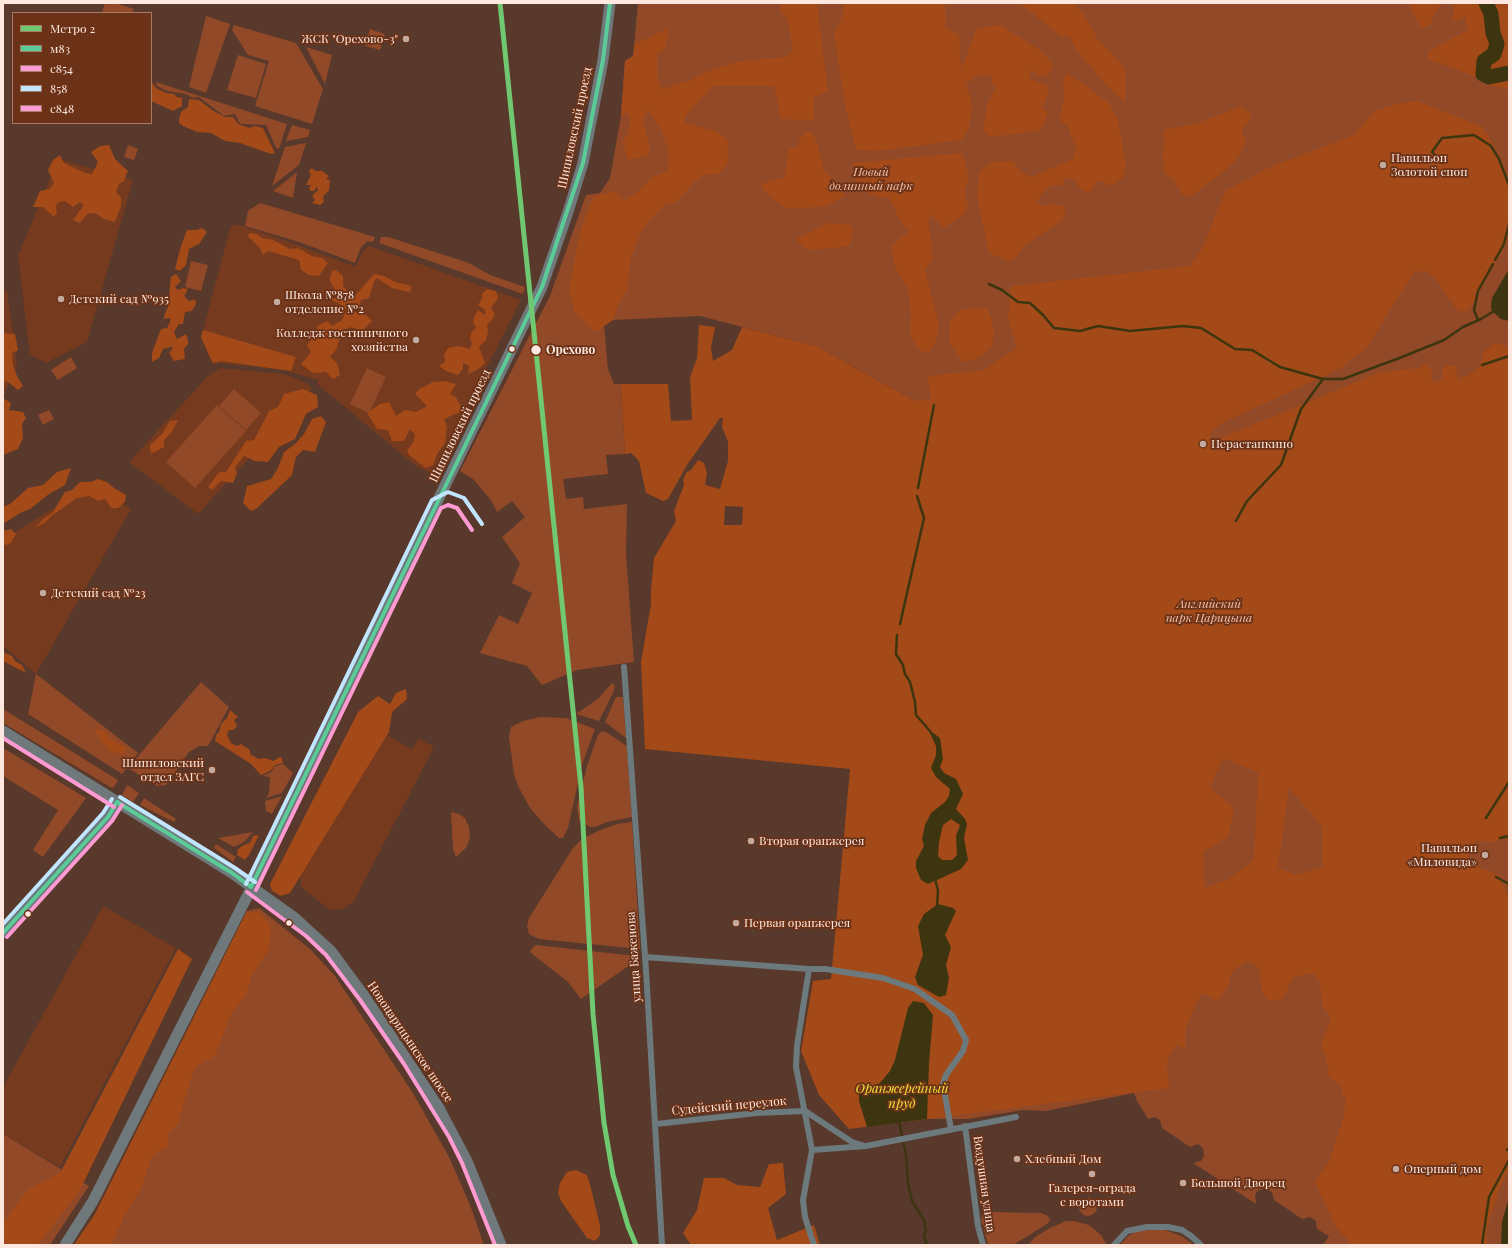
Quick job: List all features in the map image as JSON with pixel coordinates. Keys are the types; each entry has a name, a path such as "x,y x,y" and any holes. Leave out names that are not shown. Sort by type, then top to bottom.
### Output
{"main road":[{"name":"Шипиловский проезд","path":"65,1245 94,1201 251,887 542,287 583,163 603,60 610,3"},
{"name":"Новоцарицынское шоссе","path":"3,732 232,873 310,931 331,951 361,991 424,1083 454,1134 470,1168 501,1245"}],"street":[{"name":"улица Баженова","path":"624,667 656,1124 662,1245"},
{"path":"3,933 108,817 117,802"},
{"path":"645,957 809,969 825,968 883,978 915,989 952,1015 966,1040 963,1051 946,1075 943,1084 952,1129"},
{"path":"809,969 797,1060 812,1150 803,1200 805,1217 814,1245"},
{"path":"805,1111 852,1142 865,1146"},
{"name":"Судейский переулок","path":"656,1124 757,1113 805,1111"},
{"path":"812,1150 865,1146 1016,1117"},
{"name":"Воздушная улица","path":"965,1126 978,1226 984,1245"},
{"path":"1114,1245 1128,1231 1147,1227 1168,1227 1182,1230 1201,1245"}],"shaded area":[{"name":"Детский сад №935","path":"58,159 133,180 87,342 46,363 30,354 18,256"},
{"name":"Колледж гостиничного хозяйcтва","path":"231,225 239,225 287,241 356,267 362,252 369,246 521,300 432,474 416,466 318,385 318,380 284,370 221,363 212,364 201,338"},
{"path":"7,290 17,366 3,397 3,293"},
{"path":"220,368 284,374 308,384 312,389 198,514 129,462 208,376"},
{"name":"Детский сад №23","path":"92,485 131,509 36,674 3,646 3,539"},
{"path":"364,722 412,749 419,739 434,747 354,901 344,909 330,910 302,888 298,866"},
{"path":"103,906 176,948 60,1167 3,1134 3,1087"}],"green space":[{"path":"105,3 116,3 134,9 132,12 102,12"},
{"name":"Английский парк Царицына","path":"638,3 1493,3 1509,23 1509,1245 1323,1245 1329,1236 1317,1229 1316,1221 1310,1217 1302,1219 1274,1200 1272,1192 1266,1189 1258,1190 1255,1195 1256,1204 1193,1163 1201,1161 1204,1156 1203,1148 1198,1144 1190,1147 1162,1128 1160,1120 1155,1117 1148,1119 1134,1093 1046,1111 1023,1110 968,1119 927,1119 899,1123 915,401 816,346 700,316 613,320 604,326 608,369 614,384 621,384 625,454 606,455 608,474 563,479 566,499 583,497 584,509 627,504 626,553 634,662 577,670 542,685 527,666 480,653 499,615 518,624 532,593 512,583 520,563 502,537 525,517 512,501 497,512 491,500 473,479 460,471 550,296 586,195 600,193 610,178 621,116 625,61 633,56"},
{"path":"781,3 817,3 828,92 814,97 814,120 781,119 774,86 713,86 685,116 685,123 716,131 727,139 729,153 727,165 719,174 703,175 692,184 685,194 676,202 665,205 642,229 631,258 627,291 619,303 613,320 595,332 574,311 569,289 580,232 592,200 595,196 615,191 624,200 636,193 651,178 668,171 668,150 662,131 648,110 643,121 649,144 649,153 647,156 628,160 623,142 628,133 631,120 627,112 621,116 625,61 633,56 635,44 669,28 665,48 657,55 657,75 662,89 693,79 703,73 736,62 784,57 791,53 793,48 787,18 780,12"},
{"path":"845,3 945,3 946,27 959,35 961,69 977,28 1001,25 1044,53 1053,65 1049,75 1040,76 1032,71 1028,78 1048,86 1048,94 1042,108 1048,112 1043,126 1038,131 990,137 983,131 987,105 996,88 992,85 992,76 979,75 966,84 971,98 972,111 969,126 962,140 877,151 856,150 846,110 834,34 842,17"},
{"path":"1020,3 1075,3 1085,16 1097,38 1125,68 1125,102 1111,90 1075,49 1074,44 1068,35 1062,37"},
{"path":"1408,3 1448,3 1440,4 1429,26 1420,27"},
{"path":"1450,3 1509,3 1509,89 1492,86 1469,74 1427,59 1430,50 1468,30 1465,17 1453,22 1454,5"},
{"path":"206,16 230,24 206,93 189,87"},
{"path":"234,25 296,43 323,89 312,124 255,106 269,61 248,55 232,30"},
{"path":"370,29 385,34 380,50 365,46"},
{"path":"306,47 332,55 325,84"},
{"path":"238,55 266,64 256,98 227,90"},
{"path":"1068,73 1109,103 1118,119 1126,165 1124,176 1109,186 1099,180 1089,193 1079,188 1076,179 1067,178 1061,186 1052,185 1042,193 1037,201 1044,207 1053,204 1063,206 1066,214 1061,221 1025,245 1015,258 1009,261 989,253 977,197 979,173 991,162 1013,161 1021,172 1031,177 1073,159 1076,149 1068,126 1060,120 1064,97 1063,80"},
{"path":"152,82 156,88 182,98 182,106 173,111 152,101"},
{"path":"156,82 287,124 279,149 276,148 266,125 240,124 235,114 224,116 199,97 193,98 186,94 167,91 157,86"},
{"path":"189,99 199,100 212,110 225,117 233,117 238,124 249,128 255,126 263,128 275,153 271,154 240,143 225,141 211,133 197,132 183,126 179,123 179,119 181,112 188,107"},
{"name":"Английский парк Царицына","path":"1417,101 1483,127 1504,165 1509,178 1509,234 1507,242 1470,308 1465,312 1458,311 1437,281 1427,272 1415,271 1367,347 1341,368 1220,424 1209,435 1212,438 1218,439 1381,372 1419,368 1426,364 1431,368 1432,379 1437,383 1442,378 1442,371 1445,366 1455,366 1459,380 1472,373 1479,367 1484,352 1493,344 1499,343 1509,347 1509,837 1496,842 1476,841 1468,856 1470,863 1474,866 1499,875 1509,899 1509,1168 1500,1188 1487,1227 1487,1245 1350,1245 1349,1241 1336,1227 1315,1182 1329,1162 1343,1119 1346,1099 1343,1095 1341,1086 1329,1077 1326,1058 1321,1046 1331,1017 1323,1007 1320,983 1314,974 1305,974 1293,978 1283,998 1271,1001 1266,998 1261,988 1259,969 1253,963 1247,961 1233,970 1227,988 1219,999 1216,1000 1203,993 1198,1000 1185,1030 1186,1045 1183,1048 1178,1044 1168,1056 1167,1065 1169,1088 849,1129 819,1095 801,1051 813,981 831,979 850,769 645,749 641,662 651,604 654,558 676,521 674,511 684,485 683,480 686,473 692,469 698,460 704,463 707,473 705,485 720,489 728,461 728,442 722,427 723,418 720,418 687,465 668,499 663,501 646,493 639,461 631,453 625,454 621,384 668,384 671,421 692,420 690,377 697,358 699,325 715,327 711,347 713,361 732,350 742,327 816,346 915,401 931,399 928,376 984,370 1017,348 1008,318 1011,286 1190,266 1202,249 1225,191 1270,167 1354,135 1375,111 1397,104","holes":["725,506 743,507 742,525 724,525","1223,758 1258,772 1254,860 1230,878 1205,888 1203,852 1228,837 1234,808 1210,788","1289,788 1322,826 1322,867 1296,875 1278,868"]},
{"path":"1241,106 1252,116 1242,130 1246,143 1233,164 1192,196 1182,194 1173,179 1165,174 1163,161 1164,130 1198,123"},
{"path":"292,125 310,130 308,137 286,141"},
{"path":"806,132 812,132 817,143 824,169 845,196 825,207 785,208 763,190 761,184 784,177 789,148 798,147 799,139"},
{"path":"306,143 299,165 272,186 285,147"},
{"path":"109,145 115,159 128,171 124,181 119,184 116,192 121,198 121,206 115,222 104,219 95,213 87,214 80,223 73,220 84,205 80,202 73,207 65,201 59,202 56,206 57,213 54,217 43,207 33,207 40,191 50,189 54,183 48,170 53,160 60,155 64,163 85,173 92,174 98,162 91,152 100,146"},
{"path":"128,145 138,149 134,160 124,157"},
{"name":"Новый долинный парк","path":"962,153 969,178 964,192 968,205 965,213 944,228 930,214 928,222 932,244 932,260 925,269 939,324 936,341 929,354 916,348 910,332 911,317 909,291 895,267 891,248 900,237 910,232 900,221 889,197 880,198 863,191 856,179 853,163"},
{"path":"312,168 315,171 322,171 329,176 326,179 330,180 329,190 323,197 324,202 320,205 312,203 315,200 312,196 318,190 317,187 314,191 311,191 309,189 311,185 306,185 311,175 309,171"},
{"path":"297,172 293,198 273,191"},
{"path":"260,203 375,237 373,242 368,241 361,247 355,263 299,242 245,226 248,211"},
{"path":"827,223 852,225 853,234 849,246 814,250 804,248 796,239"},
{"path":"202,228 207,232 199,244 189,249 186,265 180,271 175,269 187,230 197,230"},
{"path":"250,233 257,234 262,238 273,240 290,249 298,248 312,256 323,258 328,263 319,276 309,275 301,270 299,260 268,251 263,255 260,248 247,236"},
{"path":"381,237 388,237 469,263 490,275 525,287 523,294 379,243"},
{"path":"191,261 208,265 201,291 185,287"},
{"path":"336,270 343,276 343,286 353,298 374,274 384,276 395,282 412,286 410,292 392,288 377,278 374,282 369,298 361,300 359,308 372,321 361,332 352,327 342,330 336,350 330,357 337,363 340,375 333,379 326,372 313,373 301,364 311,352 307,345 317,332 317,326 328,321 332,326 342,320 346,310 339,303 330,300 329,293 336,291 330,282 330,277 332,271"},
{"path":"176,274 181,281 175,287 178,290 183,288 188,289 184,296 189,301 195,299 196,304 192,311 185,312 183,324 179,324 174,332 177,339 186,334 188,344 184,349 185,359 174,361 169,353 173,348 171,347 163,349 159,358 152,362 152,353 161,329 167,328 170,322 170,318 164,319 164,316 168,307 171,277"},
{"path":"487,289 496,291 498,298 491,308 495,314 487,325 488,331 486,340 479,347 485,363 477,370 468,374 469,366 463,363 463,369 458,375 446,371 439,366 445,362 444,355 448,348 459,346 470,349 472,343 470,339 471,333 476,327 473,323 474,317 478,310 485,315 485,310 478,305 482,299 482,294"},
{"path":"969,308 987,308 992,320 994,334 992,345 982,356 973,360 962,362 949,340 950,322 959,311"},
{"path":"203,330 296,357 291,371 221,361 213,363 201,337"},
{"path":"3,333 15,334 18,350 12,353 13,365 23,386 18,390 7,381 3,383"},
{"path":"71,357 77,368 58,380 51,370"},
{"path":"367,368 386,377 369,413 350,404"},
{"path":"444,381 456,384 450,394 456,397 460,405 460,412 444,419 447,428 445,443 437,454 433,465 426,468 409,455 407,450 413,443 415,435 410,429 404,441 392,441 388,430 377,429 367,413 380,404 389,402 396,416 405,410 416,412 427,406 415,394 419,389 433,382"},
{"path":"234,389 261,413 246,430 219,406"},
{"path":"303,389 317,395 318,407 306,414 295,439 279,447 268,462 255,461 244,456 235,467 237,473 233,483 221,481 212,490 208,487 219,472 226,472 246,441 254,440 269,411 278,407 284,394"},
{"path":"3,398 11,403 9,410 23,412 26,418 22,424 23,438 18,449 3,455"},
{"path":"217,405 246,431 195,488 166,462"},
{"path":"49,410 54,419 43,425 38,415"},
{"path":"321,416 326,422 315,452 303,450 296,457 292,475 256,509 251,511 243,503 247,486 271,479 278,468 284,452 295,444 304,434 312,419"},
{"path":"178,420 172,432 164,440 164,447 151,454 150,445 162,434 170,421"},
{"path":"71,468 65,485 49,494 30,509 20,513 3,524 3,507 10,504 28,488 43,485 57,472"},
{"path":"98,479 107,482 126,495 125,502 118,508 111,508 105,499 98,501 89,496 77,498 50,517 46,522 35,528 43,519 53,512 65,492 72,490 80,482 91,482"},
{"path":"11,529 16,534 11,543 3,546 3,531"},
{"path":"3,652 12,656 15,661 22,665 26,673 3,661"},
{"path":"36,674 138,753 122,774 28,714"},
{"path":"201,682 229,707 208,746 199,746 189,752 166,785 157,786 128,768"},
{"path":"612,683 615,686 613,693 599,721 576,714 598,699"},
{"path":"406,689 407,699 392,712 389,732 290,893 281,896 272,891 270,884 358,712 378,696 390,704 396,693"},
{"path":"616,697 623,697 626,738 605,722"},
{"path":"3,709 118,780 114,787 112,788 3,723"},
{"path":"230,710 238,717 234,720 237,726 233,730 229,730 227,735 231,743 237,746 241,744 250,750 250,754 259,759 266,758 273,761 280,757 282,758 283,763 275,765 270,771 261,775 251,764 215,741 221,724 227,718"},
{"path":"540,717 566,718 595,729 582,765 568,828 563,838 559,838 530,808 518,786 514,774 509,737 511,727 523,721"},
{"path":"95,729 105,731 111,739 127,748 123,755 110,751 99,738"},
{"path":"602,731 606,732 627,746 632,817 590,827 579,820 577,807 587,766 598,735"},
{"path":"3,748 86,798 43,857 33,850 58,810 3,776"},
{"path":"283,764 293,773 282,793 266,798 269,793 270,777 262,776 270,773 275,766"},
{"path":"127,785 139,793 133,802 122,795"},
{"path":"282,796 272,814 266,811 265,801"},
{"path":"144,798 176,819 174,822 140,805"},
{"path":"451,812 459,814 465,818 469,827 470,838 466,848 456,857 453,849"},
{"path":"632,822 640,949 539,939 529,934 527,926 529,918 573,848 582,839 600,830 617,824"},
{"path":"253,832 244,842 234,847 218,838"},
{"path":"259,835 245,860 237,855 238,849 250,843 253,836"},
{"path":"216,844 236,857 233,862 214,848"},
{"path":"259,908 310,949 335,976 413,1093 450,1159 470,1205 484,1245 74,1245 95,1214 247,911"},
{"path":"247,911 260,913 269,923 271,932 269,949 253,973 246,995 231,1014 215,1056 198,1065 193,1071 178,1124 168,1134 169,1146 152,1156 141,1189 124,1216 113,1242 110,1245 74,1245 95,1214"},
{"path":"535,945 636,956 637,960 581,999 568,982 531,953 530,951"},
{"path":"178,949 192,959 80,1190 38,1245 3,1245 3,1223 27,1190 60,1173"},
{"path":"3,1134 89,1186 50,1245 3,1245"},
{"path":"783,1163 786,1194 768,1208 777,1240 814,1225 820,1245 691,1245 683,1233 697,1210 704,1178 724,1178 737,1185 760,1187 769,1164"},
{"path":"576,1170 587,1175 591,1188 600,1226 600,1235 595,1241 587,1238 561,1201 558,1193 560,1183 567,1172"},
{"path":"1088,1198 1094,1201 1097,1207 1094,1213 1088,1216 1082,1213 1079,1207 1082,1201"},
{"path":"988,1212 1041,1213 1048,1216 1050,1220 1047,1224 1013,1245 988,1245 981,1219 983,1214"},
{"path":"1066,1221 1074,1221 1089,1225 1101,1235 1107,1245 1028,1245 1035,1237"},
{"path":"1165,1230 1181,1236 1194,1245 1120,1245 1128,1236 1137,1231"}],"water":[{"path":"1509,269 1509,321 1501,319 1492,311 1491,306 1492,298"},
{"path":"928,729 940,738 943,759 940,767 944,773 956,779 963,794 956,809 965,819 967,824 964,838 968,860 961,869 928,884 921,880 916,868 916,861 924,846 922,839 925,825 931,813 945,802 949,796 950,789 936,777 931,768 936,755 936,746","holes":["951,819 960,825 956,836 957,855 952,860 942,860 938,856 939,842 943,825"]},
{"path":"938,904 953,908 956,911 945,935 951,947 946,965 949,978 946,995 939,997 918,985 915,977 923,955 918,926 924,914"},
{"name":"Оранжерейный пруд","path":"913,1001 924,1003 933,1015 929,1063 927,1119 867,1127 859,1101 859,1092 880,1083 890,1071 895,1060 908,1008"},
{"path":"1509,1197 1509,1245 1501,1245 1502,1222"}],"waterway":[{"path":"1486,3 1491,14 1493,33 1497,44 1494,54 1484,61 1483,74 1489,77 1509,73"},
{"path":"1442,163 1432,152 1442,138 1474,135 1491,146 1499,159 1509,185"},
{"path":"1495,260 1504,244 1509,224"},
{"path":"1478,320 1474,310 1478,291 1493,264"},
{"path":"989,284 1002,290 1018,302 1030,303 1054,328 1080,331 1098,326 1130,331 1183,326 1201,328 1235,349 1252,350 1280,367 1323,379 1343,379 1402,357 1444,340 1463,327 1494,311"},
{"path":"1482,365 1509,356"},
{"path":"1236,521 1247,501 1281,465 1301,409 1323,379"},
{"path":"918,488 934,405"},
{"path":"900,624 924,518 917,496"},
{"path":"897,635 896,654 903,665 905,674 910,682 915,702 916,715 930,731"},
{"path":"1486,818 1509,782"},
{"path":"1500,838 1509,836"},
{"path":"1496,877 1509,884"},
{"path":"935,879 938,890 937,907"},
{"path":"899,1121 906,1155 908,1183 912,1201 924,1220 926,1231 924,1236 927,1245"},
{"path":"1482,1245 1489,1197 1509,1160"}],"metro line":[{"name":"2","path":"500,3 581,787 593,1014 604,1123 613,1175 628,1226 636,1245"}],"transit line":[{"name":"м83","path":"251,887 542,287 583,163 603,60 610,3"},
{"name":"858","path":"246,884 432,500 448,492 464,498 482,524"},
{"name":"с854","path":"256,890 441,508 448,505 457,508 472,530"},
{"name":"с848","path":"3,738 114,807"},
{"name":"858","path":"120,797 255,882"},
{"name":"858","path":"3,924 103,813 112,799"},
{"name":"м83","path":"117,802 232,873 251,887"},
{"name":"м83","path":"3,933 108,817 117,802"},
{"name":"с848","path":"7,937 112,821 122,805"},
{"name":"с854","path":"247,892 306,936 326,955 360,1000 404,1064 449,1137 462,1163 495,1245"}],"place":[{"name":"ЖСК \"Орехово-3\"","path":"406,39"},
{"name":"Павильон Золотой сноп","path":"1383,165"},
{"name":"Детский сад №935","path":"61,299"},
{"name":"Школа №878 отделение №2","path":"277,302"},
{"name":"Колледж гостиничного хозяйcтва","path":"416,340"},
{"name":"Орехово","path":"536,350"},
{"name":"Нерастанкино","path":"1203,444"},
{"name":"Детский сад №23","path":"43,593"},
{"name":"Шипиловский отдел ЗАГС","path":"212,770"},
{"name":"Вторая оранжерея","path":"751,841"},
{"name":"Павильон «Миловида»","path":"1485,855"},
{"name":"Первая оранжерея","path":"736,923"},
{"name":"Хлебный Дом","path":"1017,1159"},
{"name":"Оперный дом","path":"1396,1169"},
{"name":"Галерея-ограда с воротами","path":"1092,1174"},
{"name":"Большой Дворец","path":"1183,1183"}]}
